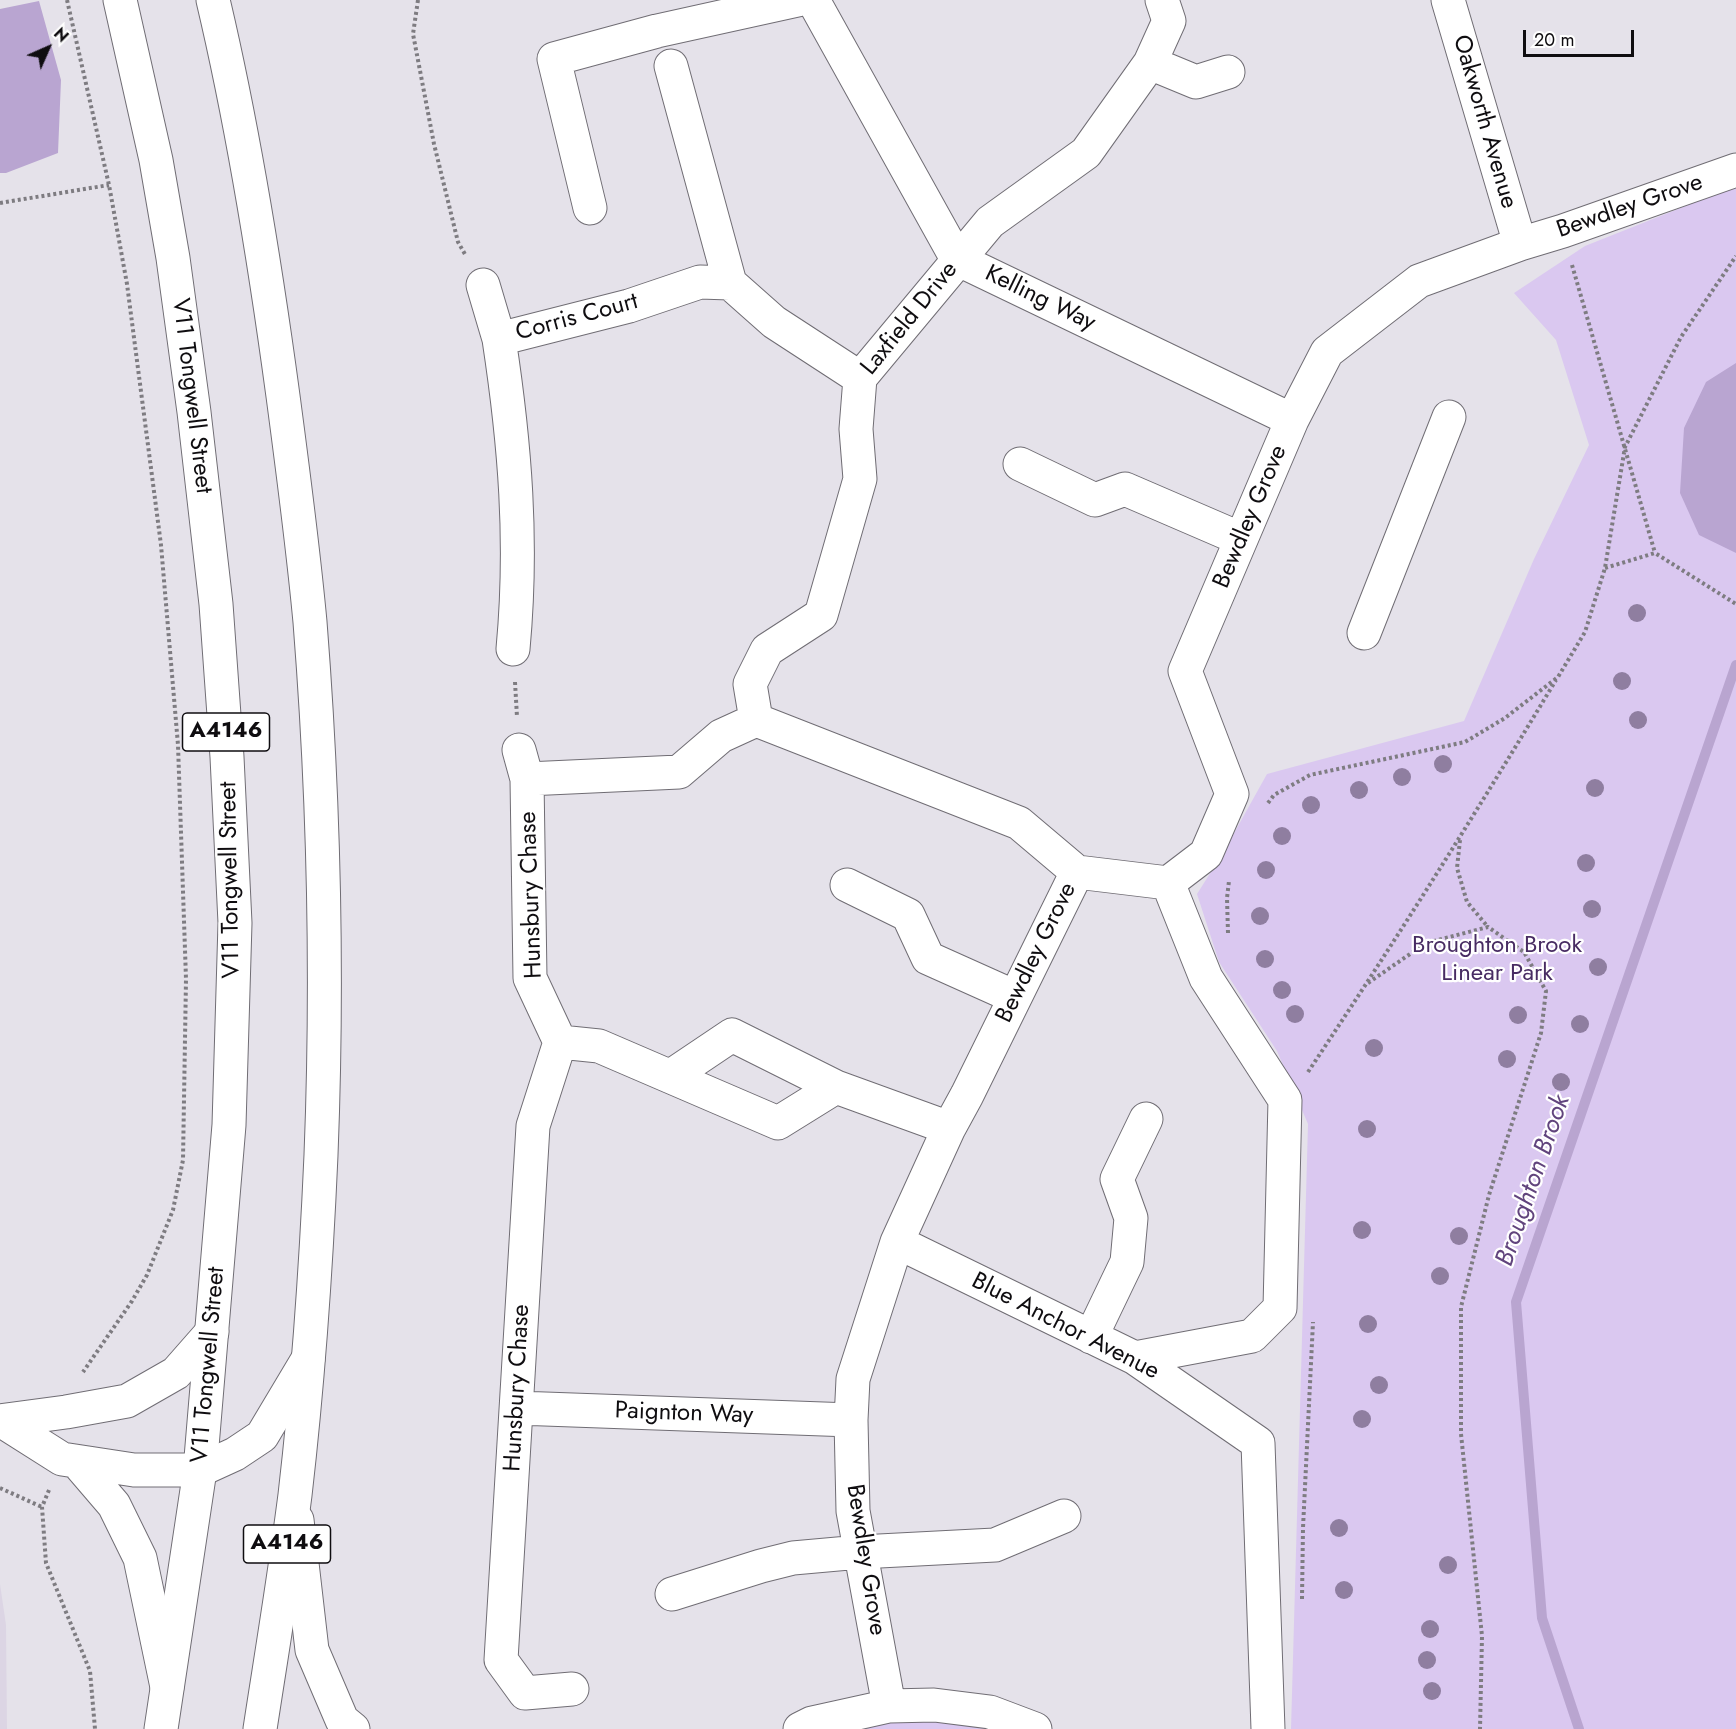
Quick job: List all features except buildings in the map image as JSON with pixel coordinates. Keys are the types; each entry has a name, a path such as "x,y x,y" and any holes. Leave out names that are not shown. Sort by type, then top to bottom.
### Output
{"main road":[{"name":"V11 Tongwell Street","path":"120,0 156,160 173,258 194,412 216,603 227,745 235,922 230,1125 200,1470 160,1729"},
{"name":"A4146","path":"213,0 249,167 274,336 309,621 320,797 324,966 321,1155 308,1359 294,1497 260,1729"},
{"path":"590,208 554,59 657,31 798,0"},
{"name":"Kelling Way","path":"813,0 957,259 1292,420"},
{"name":"Laxfield Drive","path":"756,720 750,684 768,650 821,615 860,479 856,429 860,378 990,222 1086,153 1150,63 1169,21 1162,0"},
{"name":"Oakworth Avenue","path":"1448,0 1520,244"},
{"path":"1150,63 1196,82 1228,72"},
{"path":"670,66 730,283 774,322 860,378"},
{"name":"Bewdley Grove","path":"889,1706 853,1511 851,1420 854,1379 897,1242 949,1128 1077,872 1168,884 1206,854 1232,794 1185,671 1292,420 1327,352 1419,281 1736,170"},
{"name":"Corris Court","path":"513,649 518,595 516,486 511,422 499,339 629,306 700,282 730,283"},
{"path":"483,285 499,339"},
{"path":"1364,633 1449,417"},
{"path":"1020,464 1095,500 1125,489 1241,539"},
{"path":"756,720 1019,823 1077,872"},
{"name":"Hunsbury Chase","path":"572,1689 525,1693 501,1660 533,1126 560,1042 530,978 524,764 679,772 721,736 756,720"},
{"path":"1135,1358 1252,1336 1280,1308 1285,1100 1206,978 1168,884"},
{"path":"847,885 908,915 928,958 1015,997"},
{"path":"671,1076 732,1035 836,1087 949,1128"},
{"path":"560,1042 599,1046 778,1123 836,1087"},
{"path":"1091,1337 1127,1262 1131,1218 1117,1179 1146,1119"},
{"name":"Blue Anchor Avenue","path":"897,1242 1135,1358 1258,1443 1268,1729"},
{"path":"1,1421 66,1413 127,1401 176,1373 212,1332"},
{"path":"70,1461 134,1470 200,1470 235,1454 262,1436 308,1359"},
{"name":"Paignton Way","path":"517,1408 851,1420"},
{"path":"1,1421 70,1461 114,1505 140,1558 167,1689"},
{"path":"294,1497 312,1650 342,1719 353,1729"},
{"path":"672,1594 793,1558 995,1545 1064,1516"},
{"path":"800,1729 812,1723 889,1706 934,1705 990,1712 1035,1729"}],"path":[{"path":"66,1413 84,1370 132,1301 147,1275 173,1210 183,1160 186,979 178,745 160,534 128,295 109,185 67,0"},
{"path":"418,0 413,34 434,144 458,242 483,285"},
{"path":"0,203 109,185"},
{"path":"1563,231 1654,553 1736,604"},
{"path":"1305,1076 1368,983 1460,839 1585,632 1605,568 1625,447 1681,337 1736,256"},
{"path":"1605,568 1654,553"},
{"path":"513,649 524,764"},
{"path":"1262,812 1274,795 1310,775 1464,742 1505,718 1558,677"},
{"path":"1460,839 1457,868 1467,902 1488,927 1524,952 1546,991 1541,1033 1489,1195 1461,1307 1461,1434 1482,1636 1480,1729"},
{"path":"1228,937 1227,898 1230,877"},
{"path":"1368,983 1426,943 1488,927"},
{"path":"1302,1611 1303,1528 1313,1318"},
{"path":"70,1461 42,1507 46,1563 90,1671 95,1729"},
{"path":"0,1488 42,1507"}],"shaded area":[{"path":"39,1 61,80 58,153 6,173 0,173 0,9"},
{"path":"1736,363 1736,553 1699,535 1680,493 1684,428 1706,382"},
{"path":"0,1584 6,1625 7,1729 0,1729"}],"green space":[{"name":"Broughton Brook Linear Park","path":"1736,186 1736,1729 1291,1729 1308,1124 1277,1051 1219,962 1197,894 1267,774 1464,721 1534,559 1589,445 1556,340 1514,293 1585,246"},
{"path":"889,1706 1035,1729 800,1729"}],"waterway":[{"name":"Broughton Brook","path":"1579,1729 1542,1618 1516,1302 1736,665"}]}
